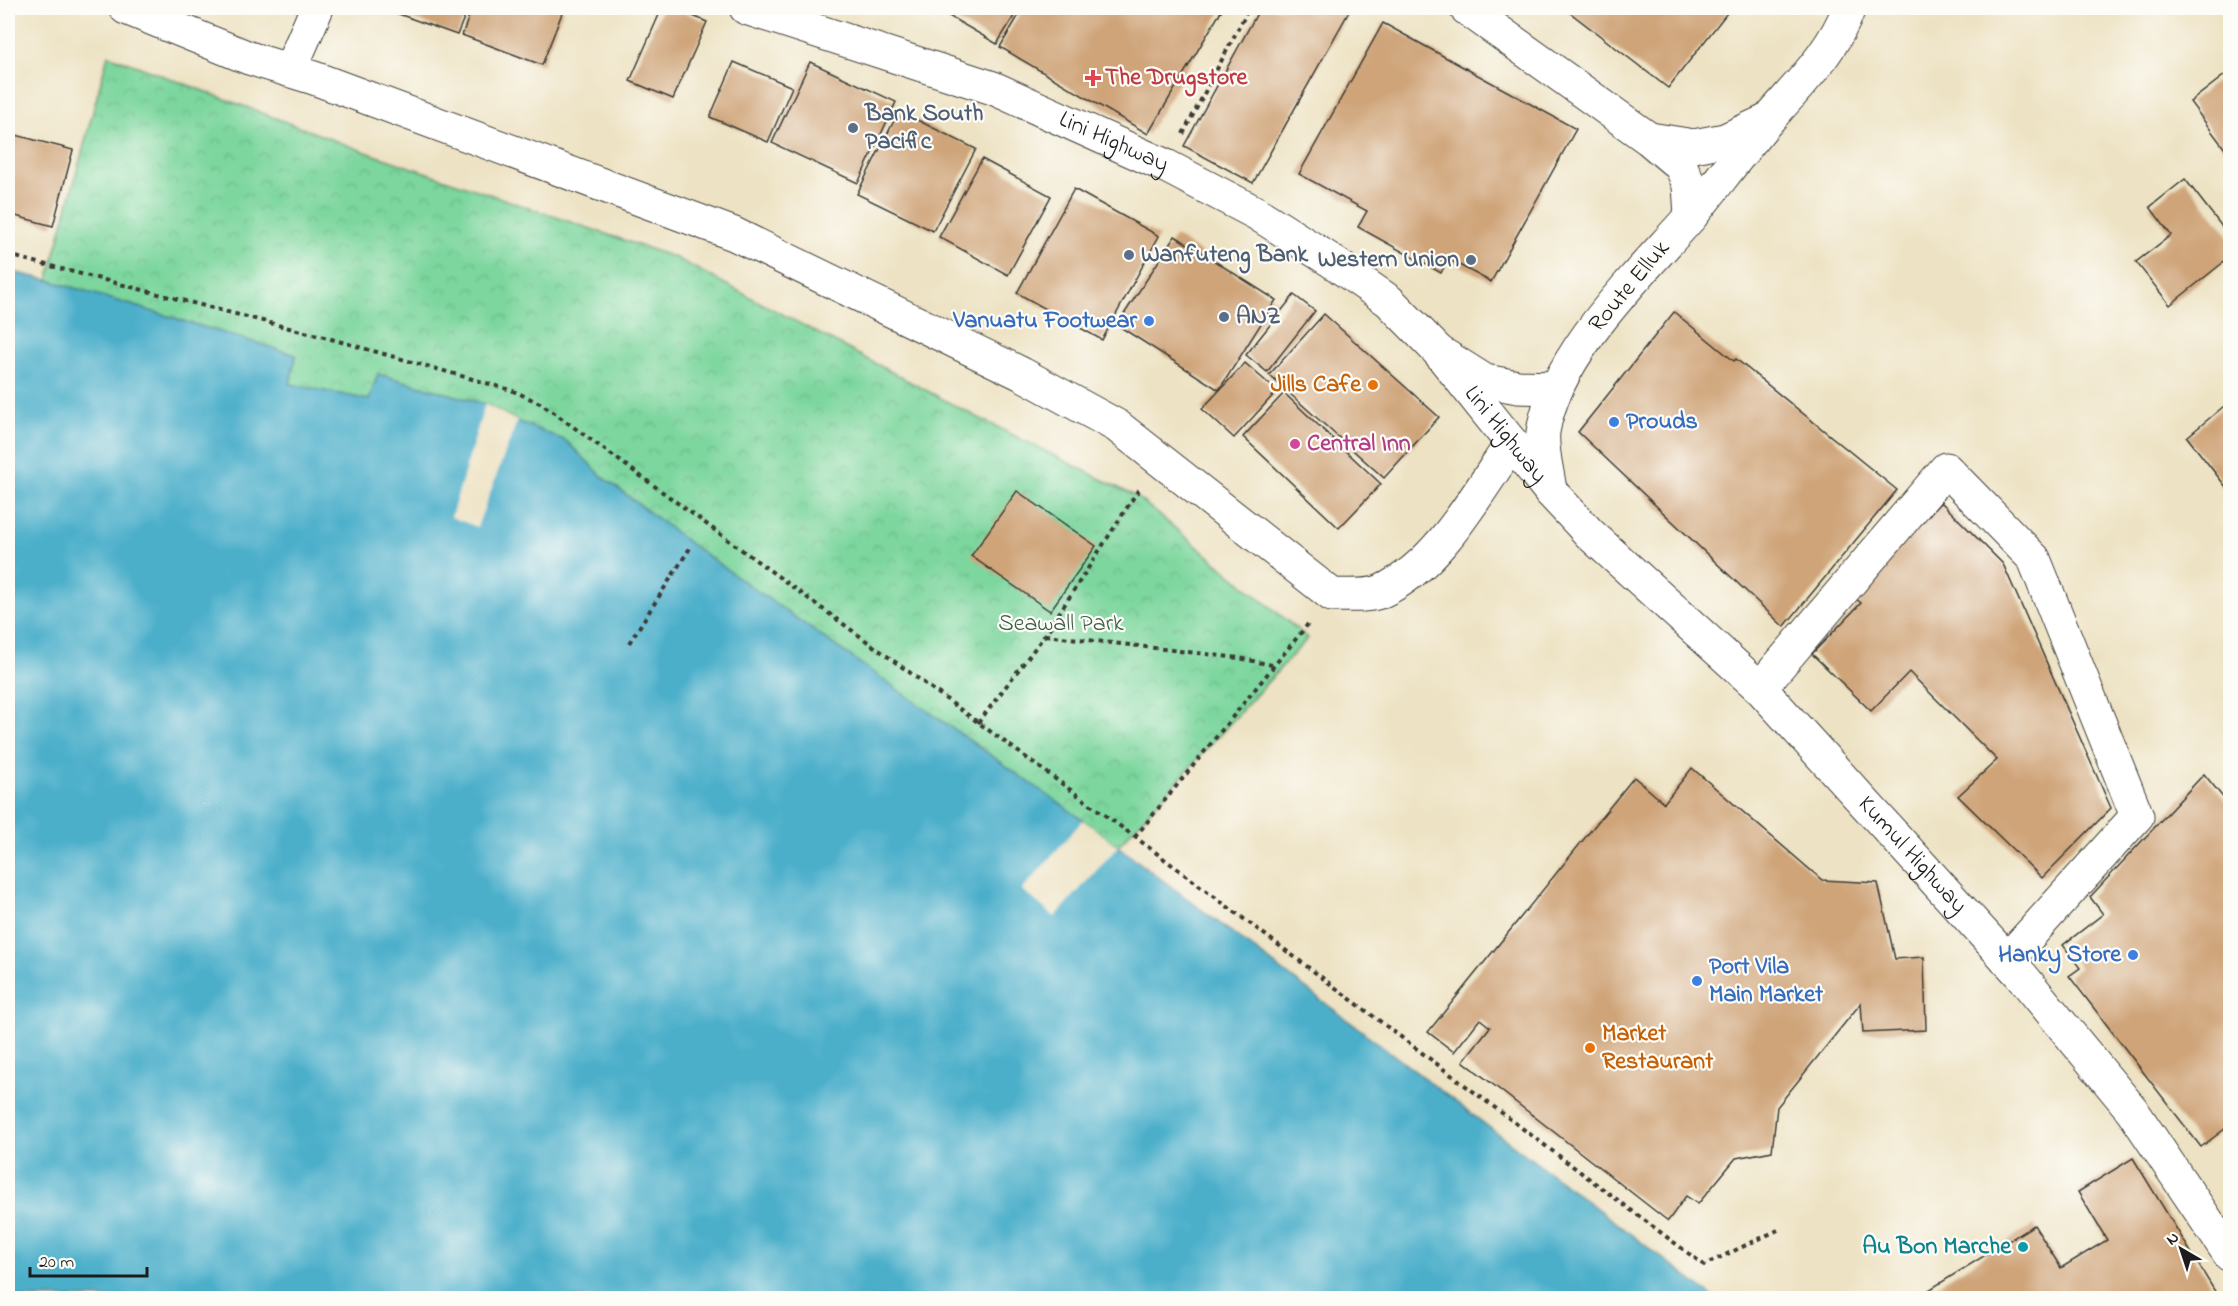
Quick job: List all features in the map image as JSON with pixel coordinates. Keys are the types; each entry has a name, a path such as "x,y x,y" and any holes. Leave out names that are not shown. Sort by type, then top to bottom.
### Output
{"street":[{"path":"126,8 249,58 302,74 734,234 1062,395 1117,426 1334,595 1380,592 1412,573 1437,549 1512,443"},
{"path":"302,74 317,8"},
{"name":"Lini Highway","path":"746,8 993,88 1166,166 1256,213 1389,301 1439,352 1550,491"},
{"path":"1466,8 1649,139 1681,166 1690,200"},
{"name":"Route Elluk","path":"1550,491 1543,433 1557,388 1589,334 1690,200 1768,120 1819,63 1834,40 1849,8"},
{"path":"1649,139 1694,146 1725,140 1768,120"},
{"name":"Lini Highway","path":"1439,352 1485,381 1518,387 1557,388"},
{"path":"1760,688 1946,469 2034,559 2138,816 2007,960"},
{"name":"Kumul Highway","path":"1550,491 1590,534 1760,688 2007,960 2132,1110 2230,1255"}],"path":[{"path":"1166,166 1249,8"},
{"path":"8,255 335,340 511,390 542,404 1135,837 1704,1265 1778,1230"},
{"path":"978,723 1045,635 1158,459"},
{"path":"629,643 692,545"},
{"path":"1135,837 1272,665 1334,595"},
{"path":"1045,635 1239,658 1272,665"}],"green space":[{"name":"Seawall Park","path":"108,55 363,151 676,258 967,412 1137,497 1308,638 1118,846 692,545 603,477 566,441 517,421 485,404 378,374 369,400 290,384 296,355 48,280"}],"water":[{"path":"8,271 48,280 296,355 290,384 369,400 378,374 485,404 517,421 566,441 603,477 692,545 1083,820 1715,1298 8,1298"}],"pier":[{"path":"485,404 517,421 477,527 451,517"},
{"path":"1083,820 1118,846 1055,917 1022,890"}],"building":[{"path":"382,8 468,8 457,35"},
{"path":"472,8 564,8 542,65 462,35"},
{"path":"662,8 674,8 707,22 673,99 630,81"},
{"path":"935,8 1019,8 997,44"},
{"path":"1023,8 1223,8 1148,134 1000,47"},
{"path":"1260,8 1351,8 1253,183 1184,146"},
{"path":"1564,8 1720,8 1727,13 1668,88"},
{"path":"1383,23 1576,129 1491,282 1448,259 1441,273 1358,227 1367,211 1299,174"},
{"path":"734,62 792,87 768,142 710,117"},
{"path":"810,62 896,102 858,183 772,143"},
{"path":"2230,71 2230,156 2190,102"},
{"path":"899,111 976,149 933,231 857,194"},
{"path":"8,133 73,150 53,226 8,214"},
{"path":"982,159 1051,196 1008,275 939,237"},
{"path":"2185,179 2230,237 2230,257 2170,305 2136,262 2171,235 2150,207"},
{"path":"1074,189 1159,236 1102,340 1017,293"},
{"path":"1175,236 1276,300 1219,390 1117,325"},
{"path":"1294,295 1315,311 1267,372 1246,355"},
{"path":"1674,312 1734,361 1736,359 1897,490 1784,627 1578,432"},
{"path":"1324,314 1439,417 1384,478 1269,375"},
{"path":"1245,363 1277,391 1234,438 1202,409"},
{"path":"1284,393 1381,484 1339,528 1243,437"},
{"path":"2230,401 2230,492 2187,437"},
{"path":"1017,491 1096,546 1050,611 971,556"},
{"path":"1941,502 2003,564 2111,808 2042,878 1958,796 1997,760 1909,672 1871,711 1812,654 1861,603 1852,595"},
{"name":"Port Vila Main Market","path":"1692,768 1822,880 1878,883 1895,959 1924,957 1926,1030 1863,1033 1861,1003 1777,1107 1772,1151 1736,1158 1698,1204 1686,1196 1668,1221 1463,1061 1490,1027 1480,1019 1454,1052 1428,1032 1634,777 1664,803"},
{"path":"2204,774 2230,806 2230,1125 2201,1147 2069,976 2080,968 2063,945 2103,914 2090,897"},
{"path":"2133,1158 2219,1298 1916,1298 2034,1225 2061,1268 2107,1240 2078,1192"}],"place":[{"name":"The Drugstore","path":"1093,78"},
{"name":"Bank South Pacific","path":"853,128"},
{"name":"Wanfuteng Bank","path":"1129,255"},
{"name":"Western Union","path":"1471,260"},
{"name":"ANZ","path":"1224,317"},
{"name":"Vanuatu Footwear","path":"1149,321"},
{"name":"Jills Cafe","path":"1373,385"},
{"name":"Prouds","path":"1614,422"},
{"name":"Central Inn","path":"1295,444"},
{"name":"Hanky Store","path":"2133,955"},
{"name":"Port Vila Main Market","path":"1697,981"},
{"name":"Market Restaurant","path":"1590,1048"},
{"name":"Au Bon Marche","path":"2023,1247"}]}
